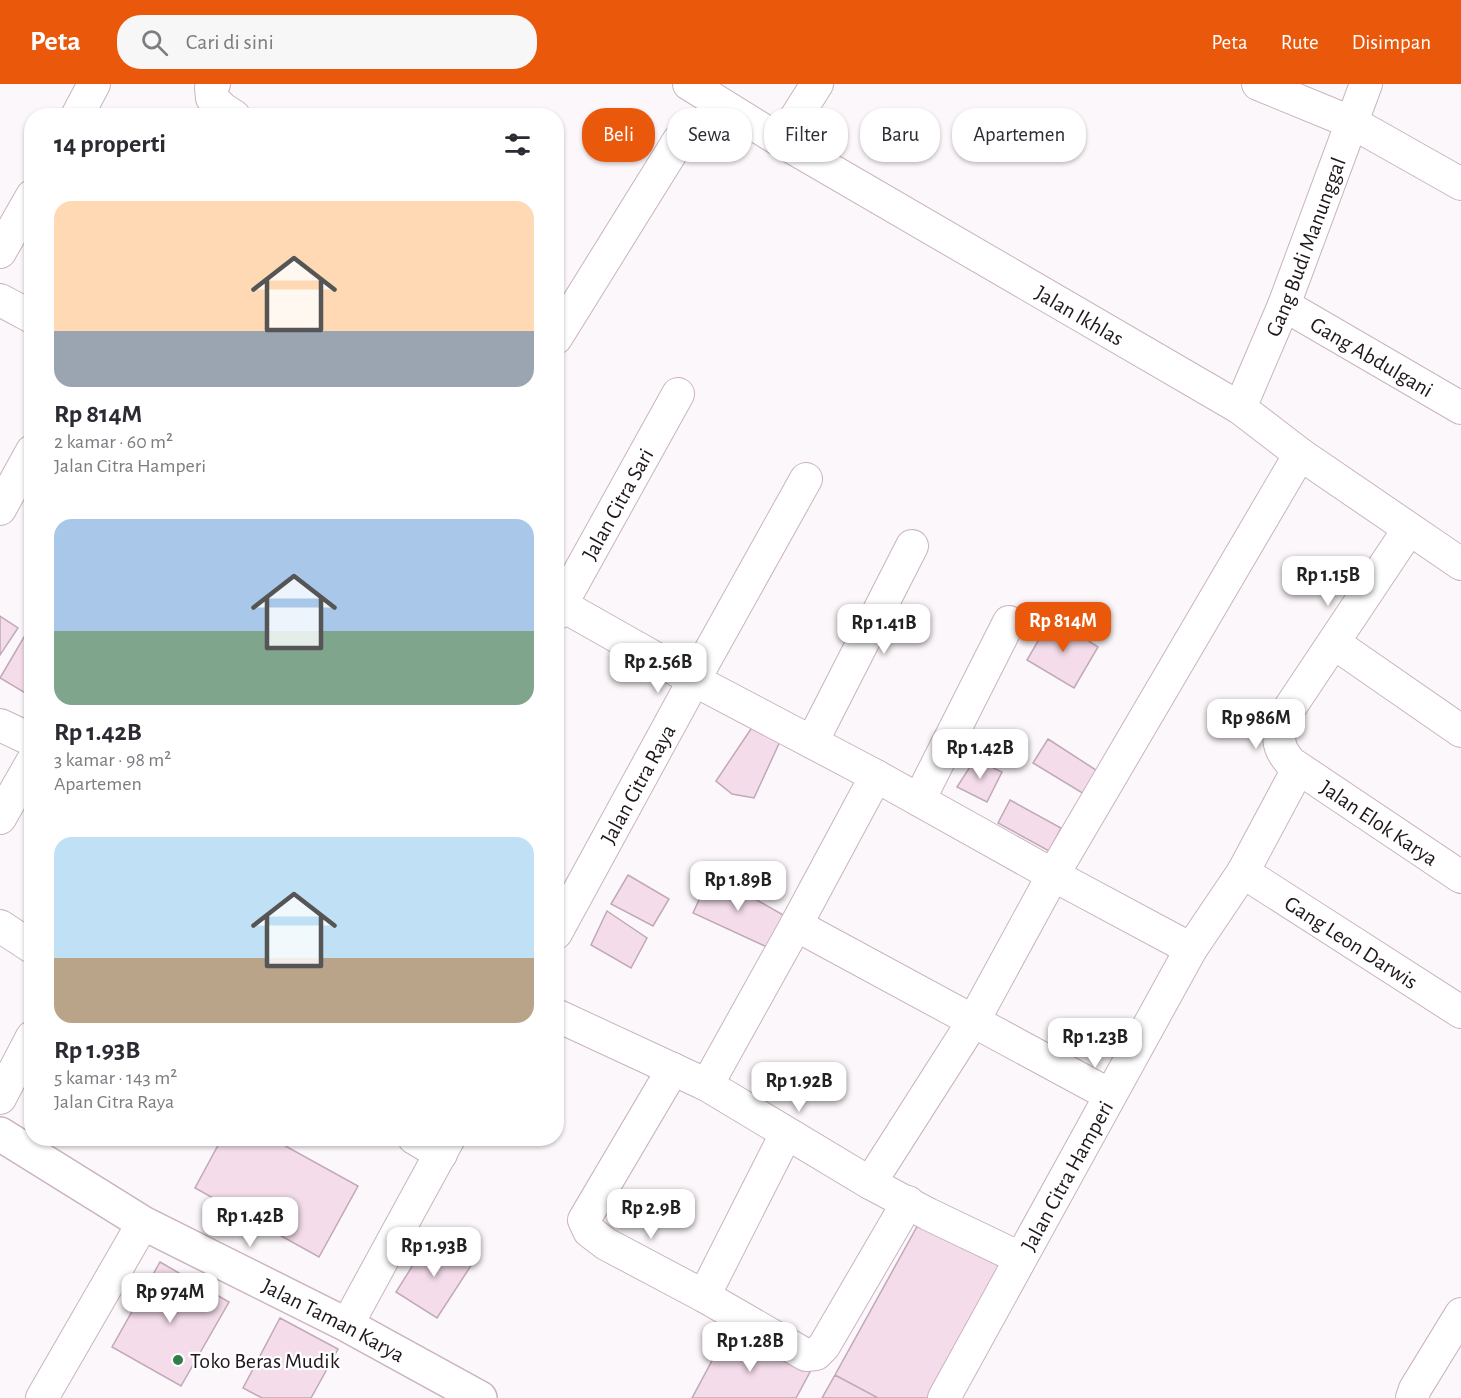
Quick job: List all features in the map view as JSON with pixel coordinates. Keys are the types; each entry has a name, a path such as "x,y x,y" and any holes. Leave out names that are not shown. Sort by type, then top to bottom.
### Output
{"street":[{"path":"81,108 94,84"},
{"name":"Jalan Ikhlas","path":"689,84 764,130"},
{"path":"802,108 817,84"},
{"path":"1258,84 1353,123 1461,184"},
{"name":"Gang Budi Manunggal","path":"1240,408 1284,305 1366,84"},
{"path":"564,318 667,159"},
{"name":"Jalan Ikhlas","path":"817,162 1240,408 1300,454 1461,564"},
{"path":"0,252 24,210"},
{"path":"0,300 24,313"},
{"name":"Gang Abdulgani","path":"1284,305 1461,408"},
{"name":"Jalan Citra Sari","path":"564,596 678,394"},
{"path":"870,1183 974,1020 1053,875 1300,454"},
{"path":"0,509 24,466"},
{"name":"Jalan Citra Raya","path":"564,918 806,479"},
{"path":"1409,529 1334,643 1461,731"},
{"path":"812,742 912,546"},
{"path":"564,610 876,776 1191,949"},
{"path":"920,800 1009,622"},
{"name":"Jalan Elok Karya","path":"1334,643 1287,712 1278,741 1283,753 1298,769 1461,877"},
{"path":"0,725 24,736"},
{"name":"Jalan Citra Hamperi","path":"944,1398 1191,949 1242,872 1298,769"},
{"path":"0,818 24,776"},
{"path":"707,1085 876,776"},
{"name":"Gang Leon Darwis","path":"1242,872 1461,1012"},
{"path":"796,925 1110,1095"},
{"path":"0,926 24,942"},
{"path":"564,1019 707,1085 870,1183 928,1214 1020,1257"},
{"path":"0,1098 24,1052"},
{"path":"673,1069 584,1220 589,1231 606,1244 704,1296 806,1355 816,1354 824,1346 908,1202"},
{"name":"Jalan Taman Karya","path":"0,1134 143,1223 347,1325 480,1398"},
{"path":"704,1296 786,1134"},
{"path":"347,1325 445,1146"},
{"path":"42,1398 143,1223"},
{"path":"1412,1398 1415,1389 1461,1314"}],"building":[{"path":"0,616 18,628 0,655"},
{"path":"1052,617 1098,647 1074,688 1027,660"},
{"path":"24,637 24,692 0,678"},
{"path":"755,723 783,735 754,798 732,794 716,781"},
{"path":"1048,739 1099,772 1084,794 1033,763"},
{"path":"975,759 1002,772 987,802 957,787"},
{"path":"1010,800 1061,828 1049,851 998,823"},
{"path":"711,874 785,916 767,947 693,913"},
{"path":"628,875 669,899 653,926 611,904"},
{"path":"607,911 647,938 631,968 591,945"},
{"path":"218,1146 286,1146 358,1186 319,1257 195,1188"},
{"path":"924,1214 1014,1264 938,1398 878,1398 835,1375"},
{"path":"430,1238 472,1264 437,1318 396,1292"},
{"path":"160,1262 229,1302 181,1386 112,1347"},
{"path":"280,1318 338,1349 311,1398 262,1398 243,1388"},
{"path":"729,1329 810,1372 796,1398 692,1398"},
{"path":"835,1375 878,1398 822,1398"}],"place":[{"name":"Toko Beras Mudik","path":"178,1360"}]}
